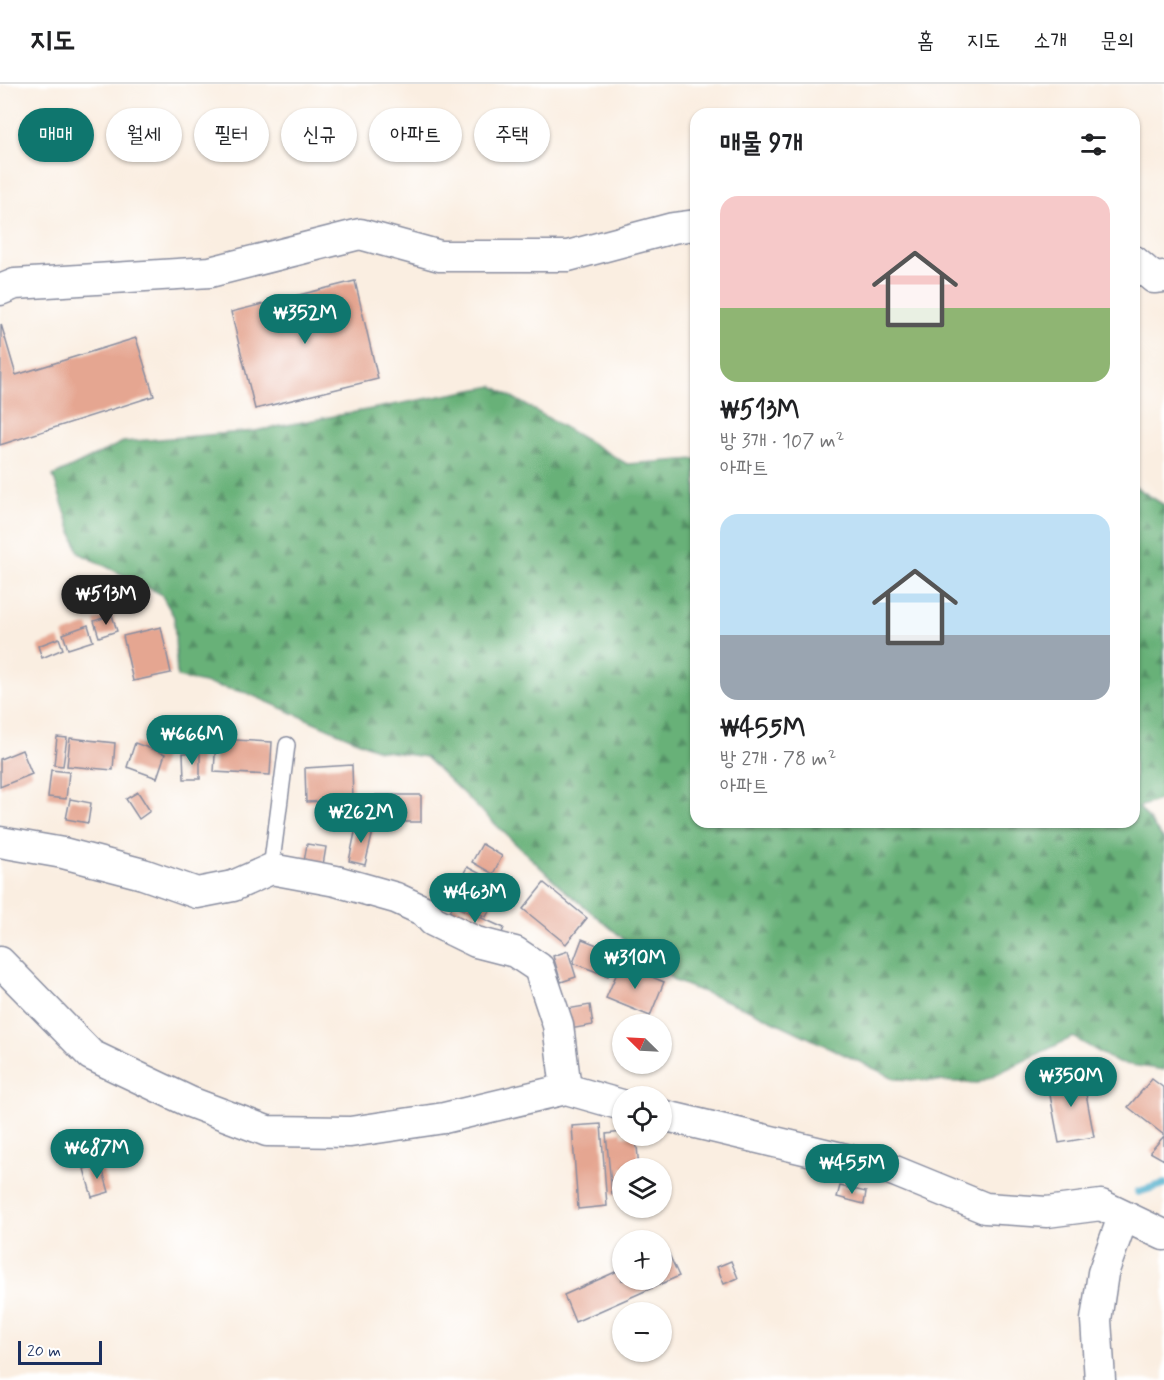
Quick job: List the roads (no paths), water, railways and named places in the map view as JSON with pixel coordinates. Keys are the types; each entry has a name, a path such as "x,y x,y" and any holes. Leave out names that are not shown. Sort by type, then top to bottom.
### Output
{"street":[{"path":"0,290 15,284 210,272 360,234 440,256 568,256 673,228 690,226"},
{"path":"1140,266 1154,278 1164,277"},
{"path":"0,842 63,854 136,872 197,893 232,886 270,869 336,880 396,898 424,911 433,921 476,942 515,952 540,968 558,1025 566,1089"},
{"path":"0,962 91,1055 190,1102 267,1131 350,1132 444,1118 566,1089 612,1102"},
{"path":"672,1116 892,1170 984,1208 1047,1212 1101,1205 1164,1235"},
{"path":"1100,1380 1096,1320 1103,1273 1123,1216"}],"lane":[{"path":"270,869 287,745"}],"waterway":[{"path":"1138,1192 1164,1184"}]}
